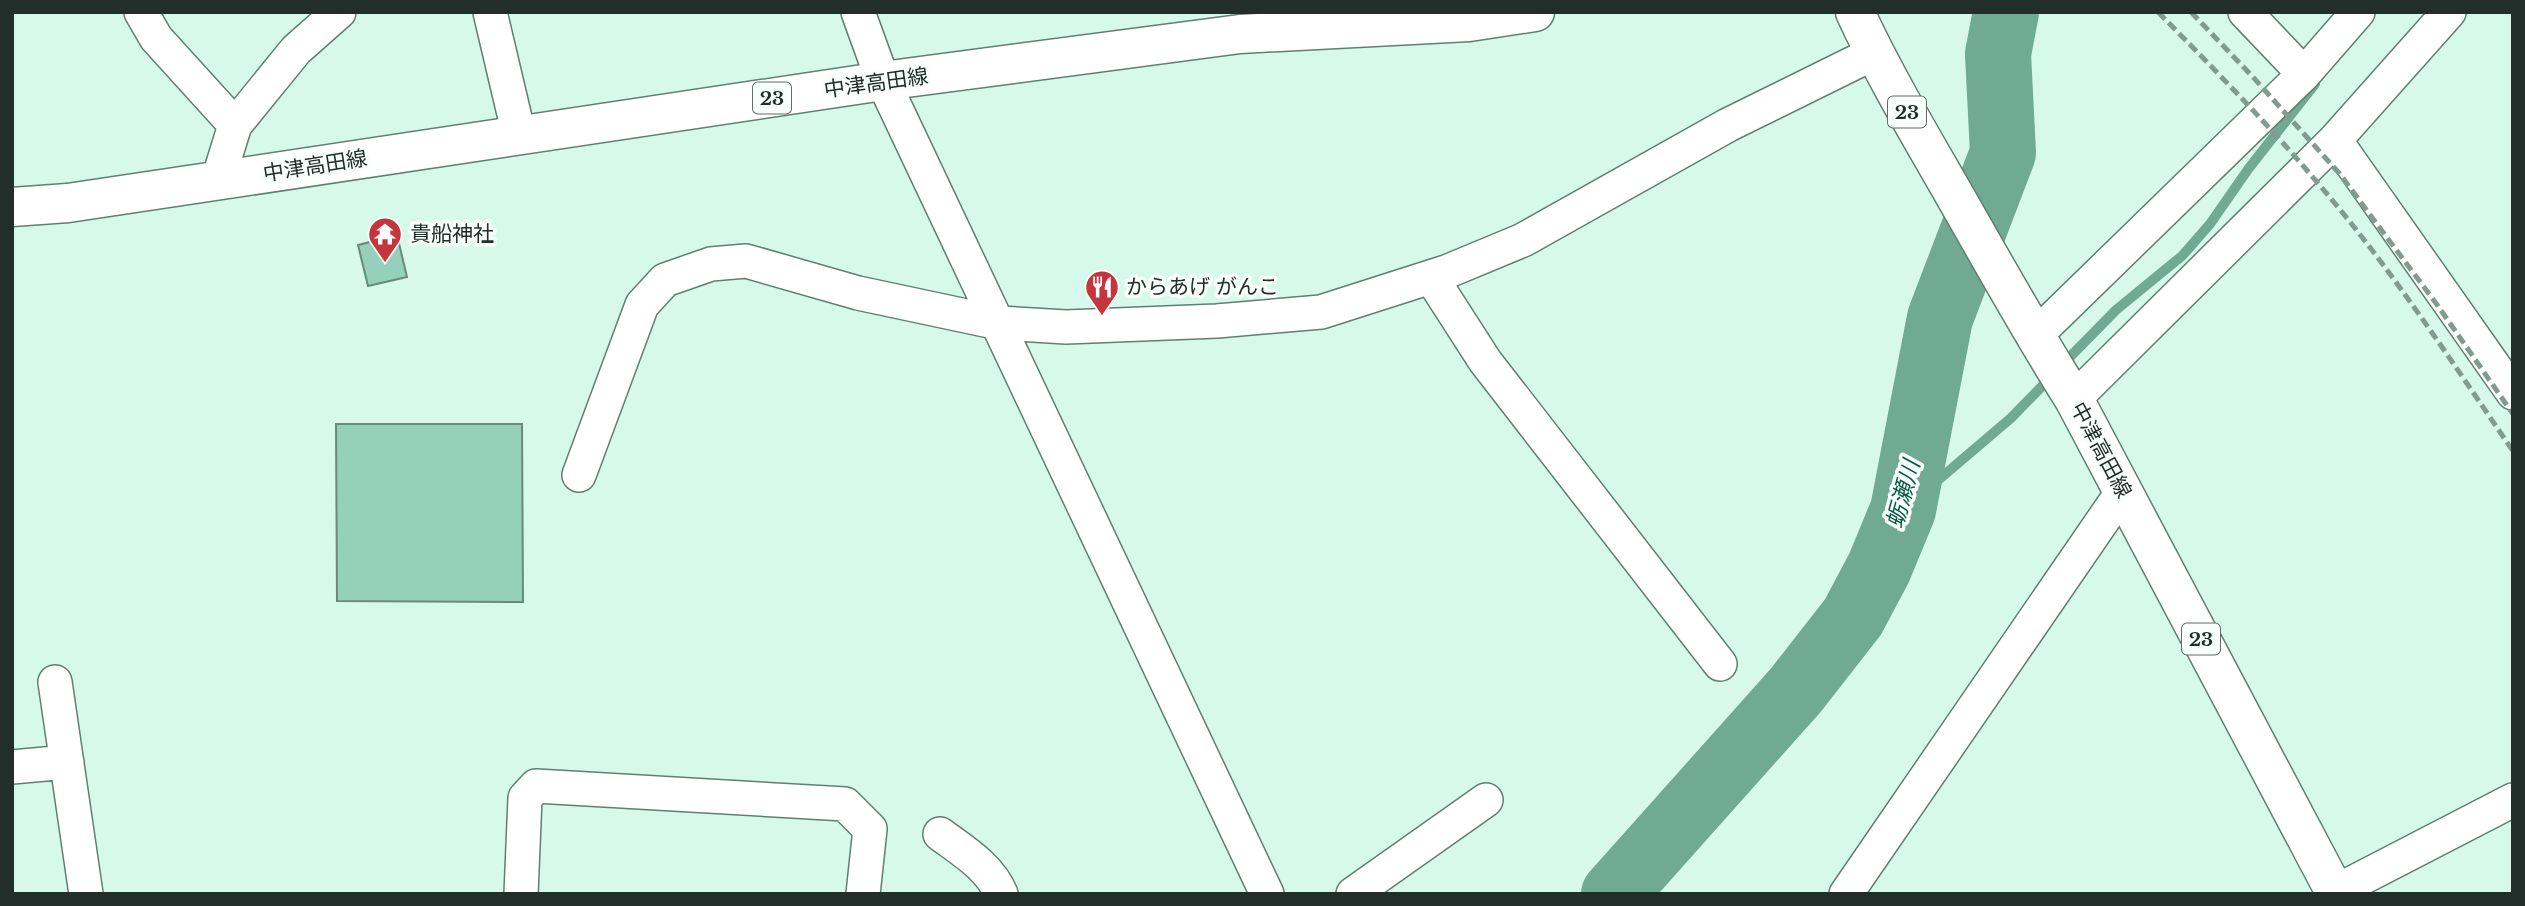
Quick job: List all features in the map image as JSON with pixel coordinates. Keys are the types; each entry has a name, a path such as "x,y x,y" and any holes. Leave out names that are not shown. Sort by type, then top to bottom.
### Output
{"main road":[{"name":"中津高田線","path":"12,207 68,203 883,81 1240,34 1469,22 1535,12"},
{"name":"中津高田線","path":"1855,12 1874,53 2070,392 2335,893"}],"street":[{"path":"141,12 156,38 235,125"},
{"path":"218,180 235,125 296,50 339,12"},
{"path":"490,12 519,135"},
{"path":"858,12 883,81 1268,894"},
{"path":"2245,12 2304,74"},
{"path":"2040,343 2304,74 2358,12"},
{"path":"2070,392 2335,140 2449,12"},
{"path":"579,475 642,304 664,280 710,264 746,261 858,293 999,323 1066,327 1217,321 1321,312 1431,277 1523,240 1728,125 1874,53"},
{"path":"2335,140 2513,393"},
{"path":"1431,277 1485,361 1720,664"},
{"path":"1846,894 2123,491"},
{"path":"55,682 86,894"},
{"path":"12,767 67,762"},
{"path":"521,894 525,798 536,786 845,804 870,828 863,894"},
{"path":"1353,894 1486,800"},
{"path":"2335,893 2513,800"},
{"path":"940,834 975,860 997,884 1001,894"}],"building":[{"path":"397,235 407,277 368,286 358,245"},
{"path":"336,424 522,424 523,602 337,601"}],"waterway":[{"name":"蛎瀬川","path":"1614,894 1796,690 1853,617 1879,568 1903,510 1940,318 2003,153 1998,54 2006,12"},
{"path":"2062,365 2116,310 2182,256 2210,224 2249,168 2315,84"},
{"path":"1903,510 2011,418 2051,377"}],"railway":[{"path":"2158,12 2262,120 2348,219 2421,317 2513,451"},
{"path":"2191,12 2339,173 2438,306 2513,414"}],"place":[{"name":"貴船神社","path":"385,264"},
{"name":"からあげ がんこ","path":"1102,317"}]}
